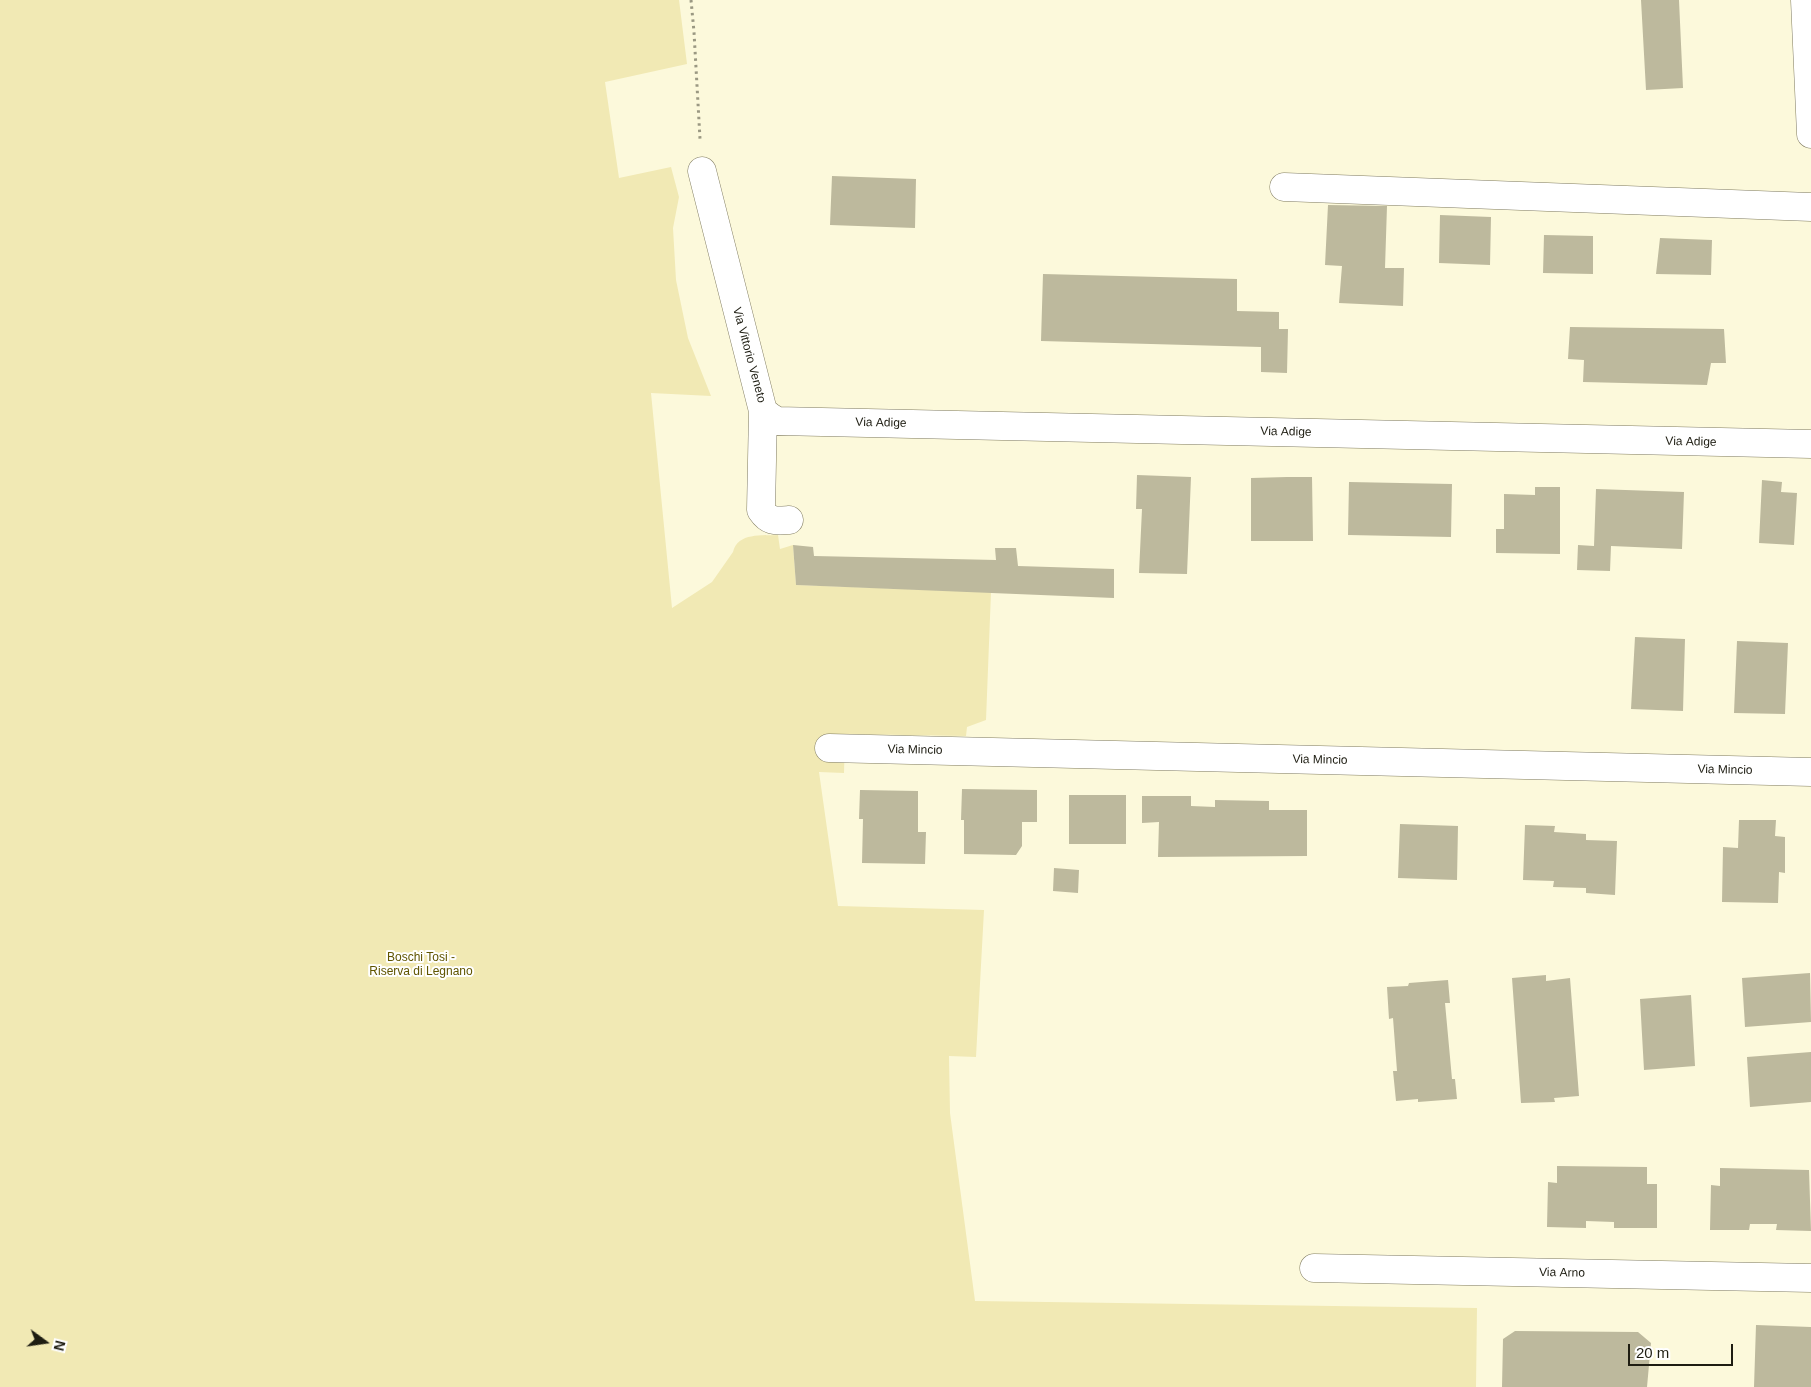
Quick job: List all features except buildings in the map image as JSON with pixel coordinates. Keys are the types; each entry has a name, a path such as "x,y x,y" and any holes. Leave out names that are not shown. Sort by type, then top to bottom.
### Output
{"street":[{"path":"1805,0 1811,134"},
{"name":"Via Vittorio Veneto","path":"702,171 764,411 761,510 766,518 770,520 789,520"},
{"path":"1284,187 1811,207"},
{"name":"Via Adige","path":"764,411 778,421 1811,444"},
{"name":"Via Mincio","path":"829,748 1811,772"},
{"name":"Via Arno","path":"1314,1268 1811,1278"}],"path":[{"path":"690,0 694,32 702,171"}],"green space":[{"name":"Boschi Tosi - Riserva di Legnano","path":"0,0 679,0 687,64 605,82 619,178 671,167 679,197 673,228 676,280 688,338 711,396 651,393 672,608 712,582 740,541 751,536 778,535 780,549 793,545 796,585 991,592 986,720 967,727 966,736 845,734 844,773 819,772 838,906 984,910 976,1057 949,1056 950,1113 975,1301 1477,1308 1476,1387 0,1387"}]}
